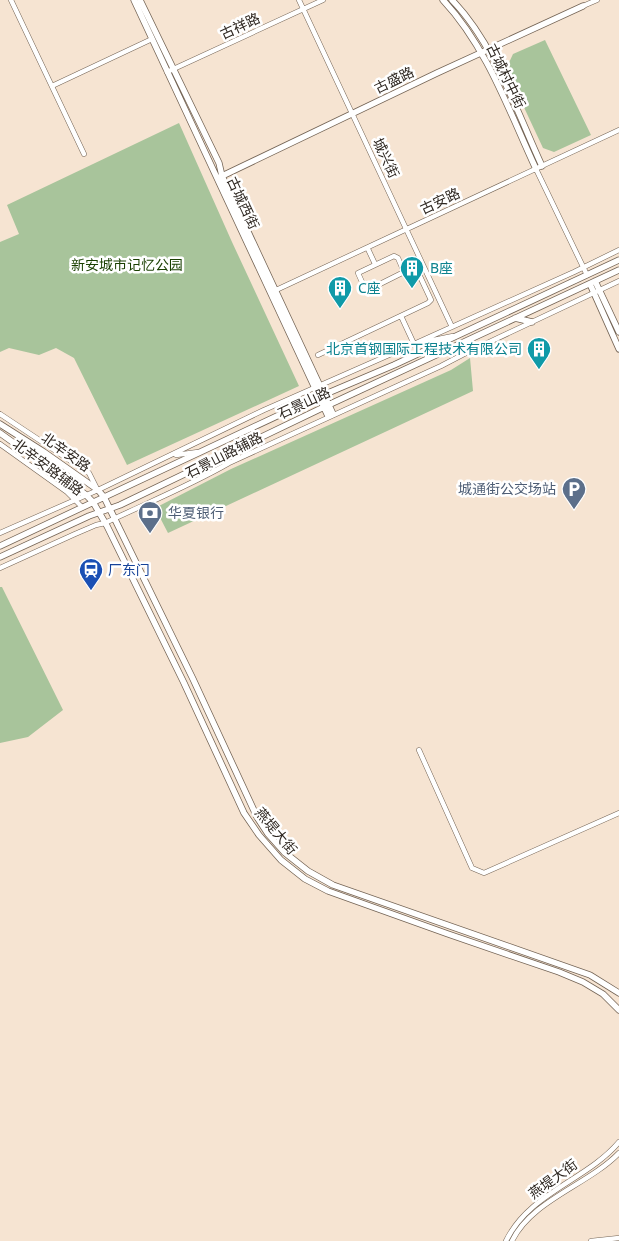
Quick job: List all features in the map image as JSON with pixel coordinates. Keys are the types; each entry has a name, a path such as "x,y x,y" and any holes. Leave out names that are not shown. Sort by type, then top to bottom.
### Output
{"main road":[{"name":"古城西街","path":"134,0 152,39 219,163 220,177 331,415"},
{"name":"古城西街","path":"140,0 170,71"},
{"name":"古城村中街","path":"443,0 456,14 482,53 539,167"},
{"name":"古城村中街","path":"452,0 468,18 489,50 539,167"},
{"name":"古盛路","path":"220,177 583,6"},
{"name":"石景山路","path":"0,546 321,396 464,333 619,260"},
{"name":"石景山路","path":"0,557 150,491 326,406 619,270"},
{"path":"592,282 619,349"},
{"path":"596,292 619,332"},
{"path":"515,318 532,322"},
{"name":"北辛安路","path":"0,424 98,490 110,508"},
{"name":"北辛安路","path":"0,433 85,494 99,512"},
{"name":"燕堤大街","path":"110,508 194,679 249,802 268,834 284,852 308,871 333,885 590,975 619,993"},
{"name":"燕堤大街","path":"99,512 184,683 244,813 259,836 282,860 305,879 328,891 583,982 603,994 619,1010"}],"street":[{"path":"11,0 84,154"},
{"name":"城兴街","path":"299,0 452,327"},
{"name":"古祥路","path":"170,71 323,0"},
{"path":"583,6 597,0"},
{"path":"52,86 152,39"},
{"name":"古安路","path":"273,292 619,130"},
{"path":"539,167 587,275"},
{"path":"368,248 375,264"},
{"name":"石景山路辅路","path":"0,533 85,494 98,490 264,410 452,327 619,250"},
{"path":"318,355 428,303 431,300 417,270 404,272 366,290 358,273 394,256 398,258 404,272"},
{"name":"石景山路辅路","path":"0,568 96,524 105,523 201,480 229,463 433,370 619,281"},
{"path":"401,316 414,344 464,333"},
{"name":"北辛安路辅路","path":"0,414 89,473 98,490"},
{"name":"北辛安路辅路","path":"0,444 82,507"},
{"path":"170,456 205,451"},
{"path":"419,750 472,868 484,873 619,813"},
{"name":"燕堤大街","path":"506,1241 532,1208 602,1159 619,1142"},
{"name":"燕堤大街","path":"512,1241 519,1230 537,1212 610,1162 619,1153"},
{"path":"591,1241 619,1238"}],"green space":[{"path":"545,40 591,135 554,152 543,148 506,69 513,54"},
{"name":"新安城市记忆公园","path":"179,123 299,386 127,465 74,358 56,348 39,355 9,348 0,352 0,242 19,234 7,205"},
{"path":"470,358 473,391 168,533 155,508 231,469 451,370"},
{"path":"0,587 2,587 63,710 28,737 0,743"}],"place":[{"name":"B座","path":"412,289"},
{"name":"C座","path":"340,309"},
{"name":"北京首钢国际工程技术有限公司","path":"539,370"},
{"name":"城通街公交场站","path":"574,510"},
{"name":"华夏银行","path":"150,534"},
{"name":"厂东门","path":"91,591"}]}
